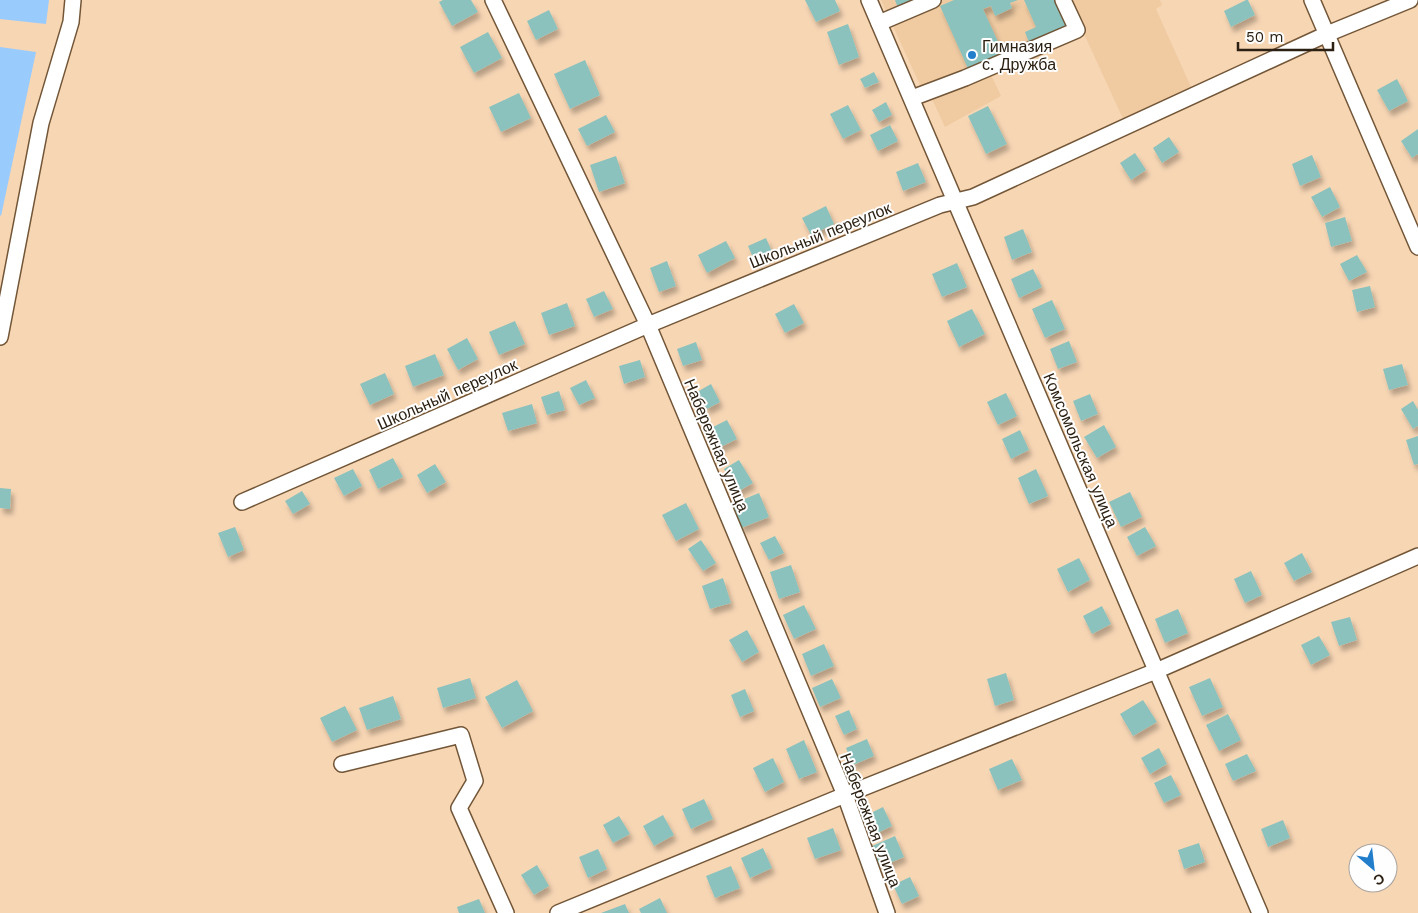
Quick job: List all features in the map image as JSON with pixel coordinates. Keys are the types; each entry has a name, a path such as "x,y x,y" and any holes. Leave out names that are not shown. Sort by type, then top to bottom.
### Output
{"street":[{"path":"0,337 42,122 71,22 73,0"},
{"name":"Набережная улица","path":"493,0 648,325 845,795 888,913"},
{"name":"Комсомольская улица","path":"869,0 957,201 1260,913"},
{"path":"879,23 933,0"},
{"path":"912,98 965,78 1077,30 1064,0"},
{"path":"1312,0 1418,247"},
{"name":"Школьный переулок","path":"242,502 648,325 940,205 972,197 1327,34 1410,0"},
{"path":"558,913 845,795 1156,671 1418,556"},
{"path":"342,764 461,735 475,781 459,808 506,913"}],"shaded area":[{"name":"Гимназия с. Дружба","path":"881,0 1160,0 1162,5 1156,9 1192,89 1124,121 1084,34 992,77 1001,96 945,127 931,97 926,98"}],"water":[{"path":"0,0 49,0 46,24 0,19"},
{"path":"0,47 36,52 1,216 0,215"}],"building":[{"path":"443,0 471,0 478,12 452,26 439,2"},
{"path":"805,0 835,0 840,11 816,22"},
{"path":"895,0 917,0 898,8"},
{"path":"954,0 1018,0 1010,3 1012,8 995,16 991,6 983,9 1005,57 970,73 940,6"},
{"path":"1024,0 1058,0 1070,27 1030,45 1025,32 1036,27"},
{"path":"1248,0 1255,15 1231,27 1224,11"},
{"path":"549,10 558,29 536,40 527,21"},
{"path":"848,24 859,57 839,65 827,32"},
{"path":"488,32 502,58 474,73 460,47"},
{"path":"585,60 600,95 570,109 554,74"},
{"path":"874,72 879,82 865,88 860,79"},
{"path":"1397,79 1408,101 1389,111 1377,90"},
{"path":"519,93 531,118 501,132 489,107"},
{"path":"886,102 892,115 879,122 872,110"},
{"path":"848,105 861,130 843,139 830,114"},
{"path":"988,106 1007,144 986,154 968,116"},
{"path":"606,115 615,132 587,146 578,129"},
{"path":"890,125 898,141 878,151 870,135"},
{"path":"1418,129 1418,154 1412,158 1401,141"},
{"path":"1169,137 1179,152 1162,163 1153,148"},
{"path":"1135,153 1146,170 1131,180 1120,163"},
{"path":"1312,155 1321,177 1300,186 1292,164"},
{"path":"616,156 625,183 599,192 590,165"},
{"path":"918,163 926,182 903,191 896,172"},
{"path":"1330,187 1340,207 1322,217 1311,197"},
{"path":"826,206 834,224 811,235 802,218"},
{"path":"1345,217 1352,241 1331,247 1325,223"},
{"path":"1023,229 1032,252 1012,260 1004,237"},
{"path":"766,238 773,254 755,262 748,246"},
{"path":"726,241 735,258 707,273 698,255"},
{"path":"1357,255 1367,272 1349,281 1340,264"},
{"path":"667,261 676,286 659,292 650,268"},
{"path":"957,263 967,287 942,297 932,274"},
{"path":"1033,269 1042,287 1019,298 1011,279"},
{"path":"1370,286 1375,307 1357,312 1352,290"},
{"path":"604,291 613,309 594,317 586,299"},
{"path":"1052,300 1065,329 1045,338 1032,309"},
{"path":"567,303 575,326 549,335 541,313"},
{"path":"794,304 804,323 785,333 775,314"},
{"path":"972,309 985,334 959,347 947,321"},
{"path":"515,321 525,344 499,355 489,332"},
{"path":"467,338 478,359 458,370 447,349"},
{"path":"1069,341 1077,362 1058,369 1050,349"},
{"path":"696,342 702,360 683,366 677,349"},
{"path":"435,354 444,375 413,387 405,366"},
{"path":"640,360 645,377 624,384 619,366"},
{"path":"1402,364 1408,385 1389,390 1383,369"},
{"path":"385,373 394,394 370,405 360,384"},
{"path":"586,380 595,398 579,405 570,388"},
{"path":"711,384 720,402 707,409 697,392"},
{"path":"559,391 565,410 547,415 541,397"},
{"path":"1006,393 1017,416 998,425 987,402"},
{"path":"1090,394 1098,414 1081,421 1073,401"},
{"path":"1413,401 1418,410 1418,426 1413,429 1401,409"},
{"path":"532,404 537,423 508,431 502,413"},
{"path":"727,420 737,439 718,448 709,429"},
{"path":"1104,425 1116,447 1097,458 1084,437"},
{"path":"1020,430 1029,450 1011,459 1002,439"},
{"path":"1418,436 1418,464 1414,465 1406,440"},
{"path":"393,458 403,477 378,489 369,470"},
{"path":"739,460 753,483 737,492 724,469"},
{"path":"435,464 446,482 427,493 417,475"},
{"path":"353,469 362,486 344,496 334,478"},
{"path":"1036,469 1048,496 1029,504 1018,478"},
{"path":"0,488 11,489 10,509 0,508"},
{"path":"302,491 310,504 293,514 285,501"},
{"path":"1130,492 1142,517 1121,527 1109,502"},
{"path":"759,493 769,517 741,528 732,504"},
{"path":"686,503 699,529 676,541 662,515"},
{"path":"235,527 244,550 228,557 218,533"},
{"path":"1145,527 1156,546 1137,556 1127,537"},
{"path":"775,536 784,553 769,560 760,543"},
{"path":"701,540 716,563 703,571 688,549"},
{"path":"1302,553 1312,572 1294,581 1284,563"},
{"path":"1079,558 1090,580 1068,592 1057,569"},
{"path":"791,565 800,592 779,599 770,572"},
{"path":"1251,571 1262,595 1245,603 1234,579"},
{"path":"723,578 731,603 710,609 702,586"},
{"path":"804,605 816,629 794,639 783,615"},
{"path":"1102,606 1111,624 1092,634 1083,616"},
{"path":"1178,609 1188,633 1165,643 1155,619"},
{"path":"1350,617 1357,640 1339,646 1331,622"},
{"path":"747,630 759,652 742,662 729,640"},
{"path":"1319,636 1330,655 1311,665 1301,645"},
{"path":"824,644 834,666 811,676 802,654"},
{"path":"1006,673 1014,700 995,706 987,679"},
{"path":"470,678 476,698 443,708 437,688"},
{"path":"1210,678 1223,707 1202,716 1189,687"},
{"path":"832,679 841,698 820,707 812,688"},
{"path":"517,680 533,711 502,728 485,697"},
{"path":"745,689 754,711 740,717 731,695"},
{"path":"393,696 401,719 367,730 359,708"},
{"path":"1143,700 1157,722 1133,736 1120,714"},
{"path":"345,706 357,730 332,742 320,718"},
{"path":"849,710 857,729 844,735 835,716"},
{"path":"1228,714 1241,740 1219,751 1206,725"},
{"path":"867,739 874,756 853,765 846,748"},
{"path":"804,740 817,772 799,779 786,749"},
{"path":"1159,748 1167,764 1150,774 1141,758"},
{"path":"1247,754 1256,771 1233,781 1225,764"},
{"path":"773,758 784,782 765,792 753,768"},
{"path":"1012,759 1022,780 998,790 989,769"},
{"path":"1171,775 1181,795 1164,803 1154,783"},
{"path":"704,799 713,819 691,829 682,809"},
{"path":"883,807 892,826 875,834 867,815"},
{"path":"663,815 674,835 654,846 643,826"},
{"path":"619,816 630,834 613,843 603,825"},
{"path":"1283,820 1290,838 1268,847 1261,829"},
{"path":"833,828 841,850 815,859 807,838"},
{"path":"895,836 904,857 880,867 872,846"},
{"path":"1199,843 1205,862 1184,869 1178,850"},
{"path":"763,848 772,868 750,878 741,858"},
{"path":"598,849 607,869 588,878 579,857"},
{"path":"537,865 549,886 534,895 521,875"},
{"path":"731,866 740,888 715,898 706,876"},
{"path":"910,877 919,896 902,904 893,885"},
{"path":"660,898 667,913 641,913 639,909"},
{"path":"479,899 485,913 459,913 457,907"},
{"path":"625,904 629,913 601,913"}],"place":[{"name":"Гимназия с. Дружба","path":"972,55"}]}
